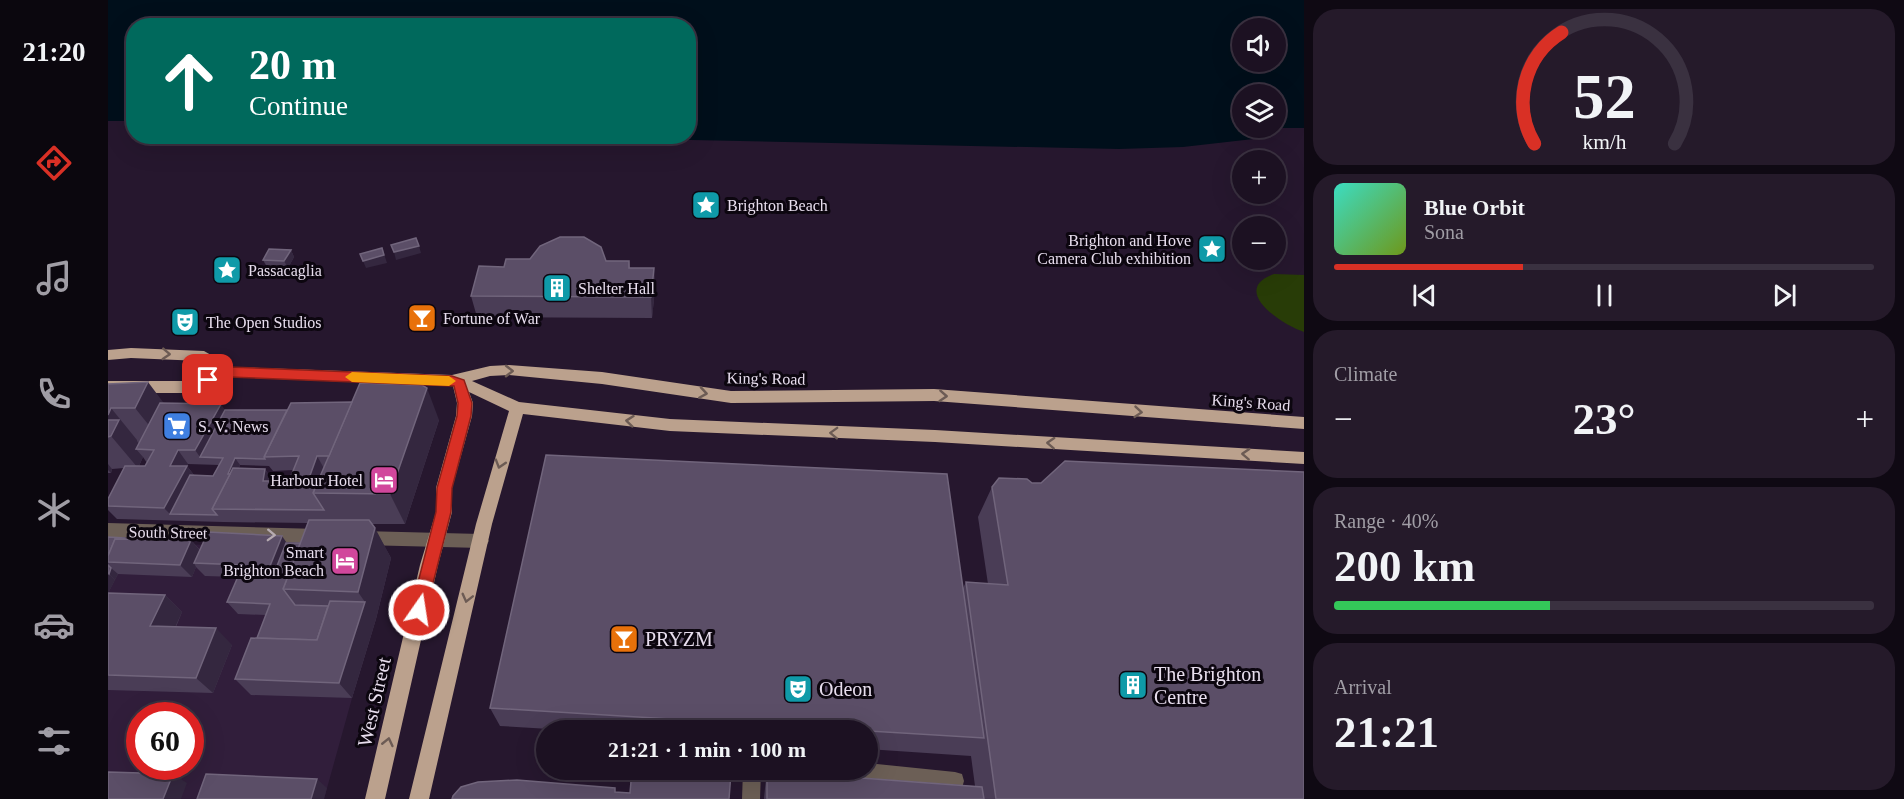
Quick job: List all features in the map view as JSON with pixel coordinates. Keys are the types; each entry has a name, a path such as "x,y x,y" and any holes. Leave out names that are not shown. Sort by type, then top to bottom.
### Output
{"main road":[{"path":"108,355 131,353 204,356 229,372"},
{"name":"King's Road","path":"108,387 187,387 229,372 456,382 490,371 520,371 602,378 731,397 934,395 1304,423"},
{"path":"456,382 517,408 670,426 935,436 1303,459"},
{"name":"West Street","path":"375,799 435,540 444,512 444,488 464,416 465,403 456,382"},
{"path":"419,799 482,533 517,408"}],"lane":[{"name":"South Street","path":"108,531 435,540 482,533"},
{"path":"878,774 955,781"},
{"path":"751,799 752,780"}],"shaded area":[{"path":"108,543 219,545 391,558 324,799 108,799"}],"green space":[{"path":"1274,274 1304,275 1304,332 1273,315 1258,298 1257,289 1261,281"}],"water":[{"path":"108,0 1304,0 1304,128 1286,128 1286,84 1232,84 1232,138 1262,138 1183,147 1119,149 696,140 696,18 126,18 126,121 108,121"}],"building":[{"path":"560,237 584,237 601,247 606,261 629,261 629,268 654,268 651,297 471,296 479,266 504,267 506,259 530,259 540,246"},
{"path":"416,238 419,246 394,252 391,245"},
{"path":"382,248 384,255 363,261 360,254"},
{"path":"269,249 291,250 284,261 263,260"},
{"path":"148,382 135,408 111,408 108,415 108,384"},
{"path":"360,383 422,385 427,388 390,494 313,493"},
{"path":"352,402 329,456 317,456 308,481 318,481 313,493 324,510 212,509 233,468 265,469 263,481 289,481 299,456 264,457 291,403"},
{"path":"160,403 221,404 195,450 178,450 170,466 187,466 164,508 108,506 108,499 125,466 145,466 154,450 136,449"},
{"path":"225,410 287,410 265,459 235,458 228,474 230,474 212,509 217,515 170,514 190,475 213,476 223,458 200,457"},
{"path":"108,420 119,420 111,436 108,437"},
{"name":"Odeon","path":"546,455 947,474 984,738 878,732 878,720 688,720 490,708"},
{"name":"The Brighton Centre","path":"1065,461 1304,472 1304,799 996,799 966,582 1008,585 992,487 999,478 1027,479 1032,483 1041,483"},
{"path":"309,520 369,520 375,528 358,592 283,589"},
{"path":"208,532 282,536 270,566 292,566 283,589 295,605 328,606 317,640 257,638 270,604 227,602 243,565 194,563"},
{"path":"108,537 125,539 115,539 108,556"},
{"path":"115,539 191,540 180,565 108,562"},
{"path":"286,543 300,543 292,566 277,566"},
{"path":"108,593 165,595 150,626 216,628 196,678 108,675"},
{"path":"330,601 365,602 339,683 235,679 251,638 317,640"},
{"path":"108,772 126,773 126,780 171,780 163,799 108,799"},
{"path":"206,774 317,779 311,799 197,799"},
{"path":"878,779 982,787 984,799 767,799 767,780"},
{"path":"517,780 615,788 615,792 630,793 631,780 730,780 729,799 452,799 461,787 478,782"}],"slow traffic":[{"path":"352,377 449,381"}],"place":[{"name":"Brighton Beach","path":"706,205"},
{"name":"Brighton and Hove Camera Club exhibition","path":"1212,249"},
{"name":"Passacaglia","path":"227,270"},
{"name":"Shelter Hall","path":"557,288"},
{"name":"Fortune of War","path":"422,318"},
{"name":"The Open Studios","path":"185,322"},
{"name":"S. V. News","path":"177,426"},
{"name":"Harbour Hotel","path":"384,480"},
{"name":"Smart Brighton Beach","path":"345,561"},
{"name":"PRYZM","path":"624,639"},
{"name":"The Brighton Centre","path":"1133,685"},
{"name":"Odeon","path":"798,689"}],"route":[{"path":"208,380 229,372 459,383 465,403 464,416 444,488 444,512 419,610"}]}
